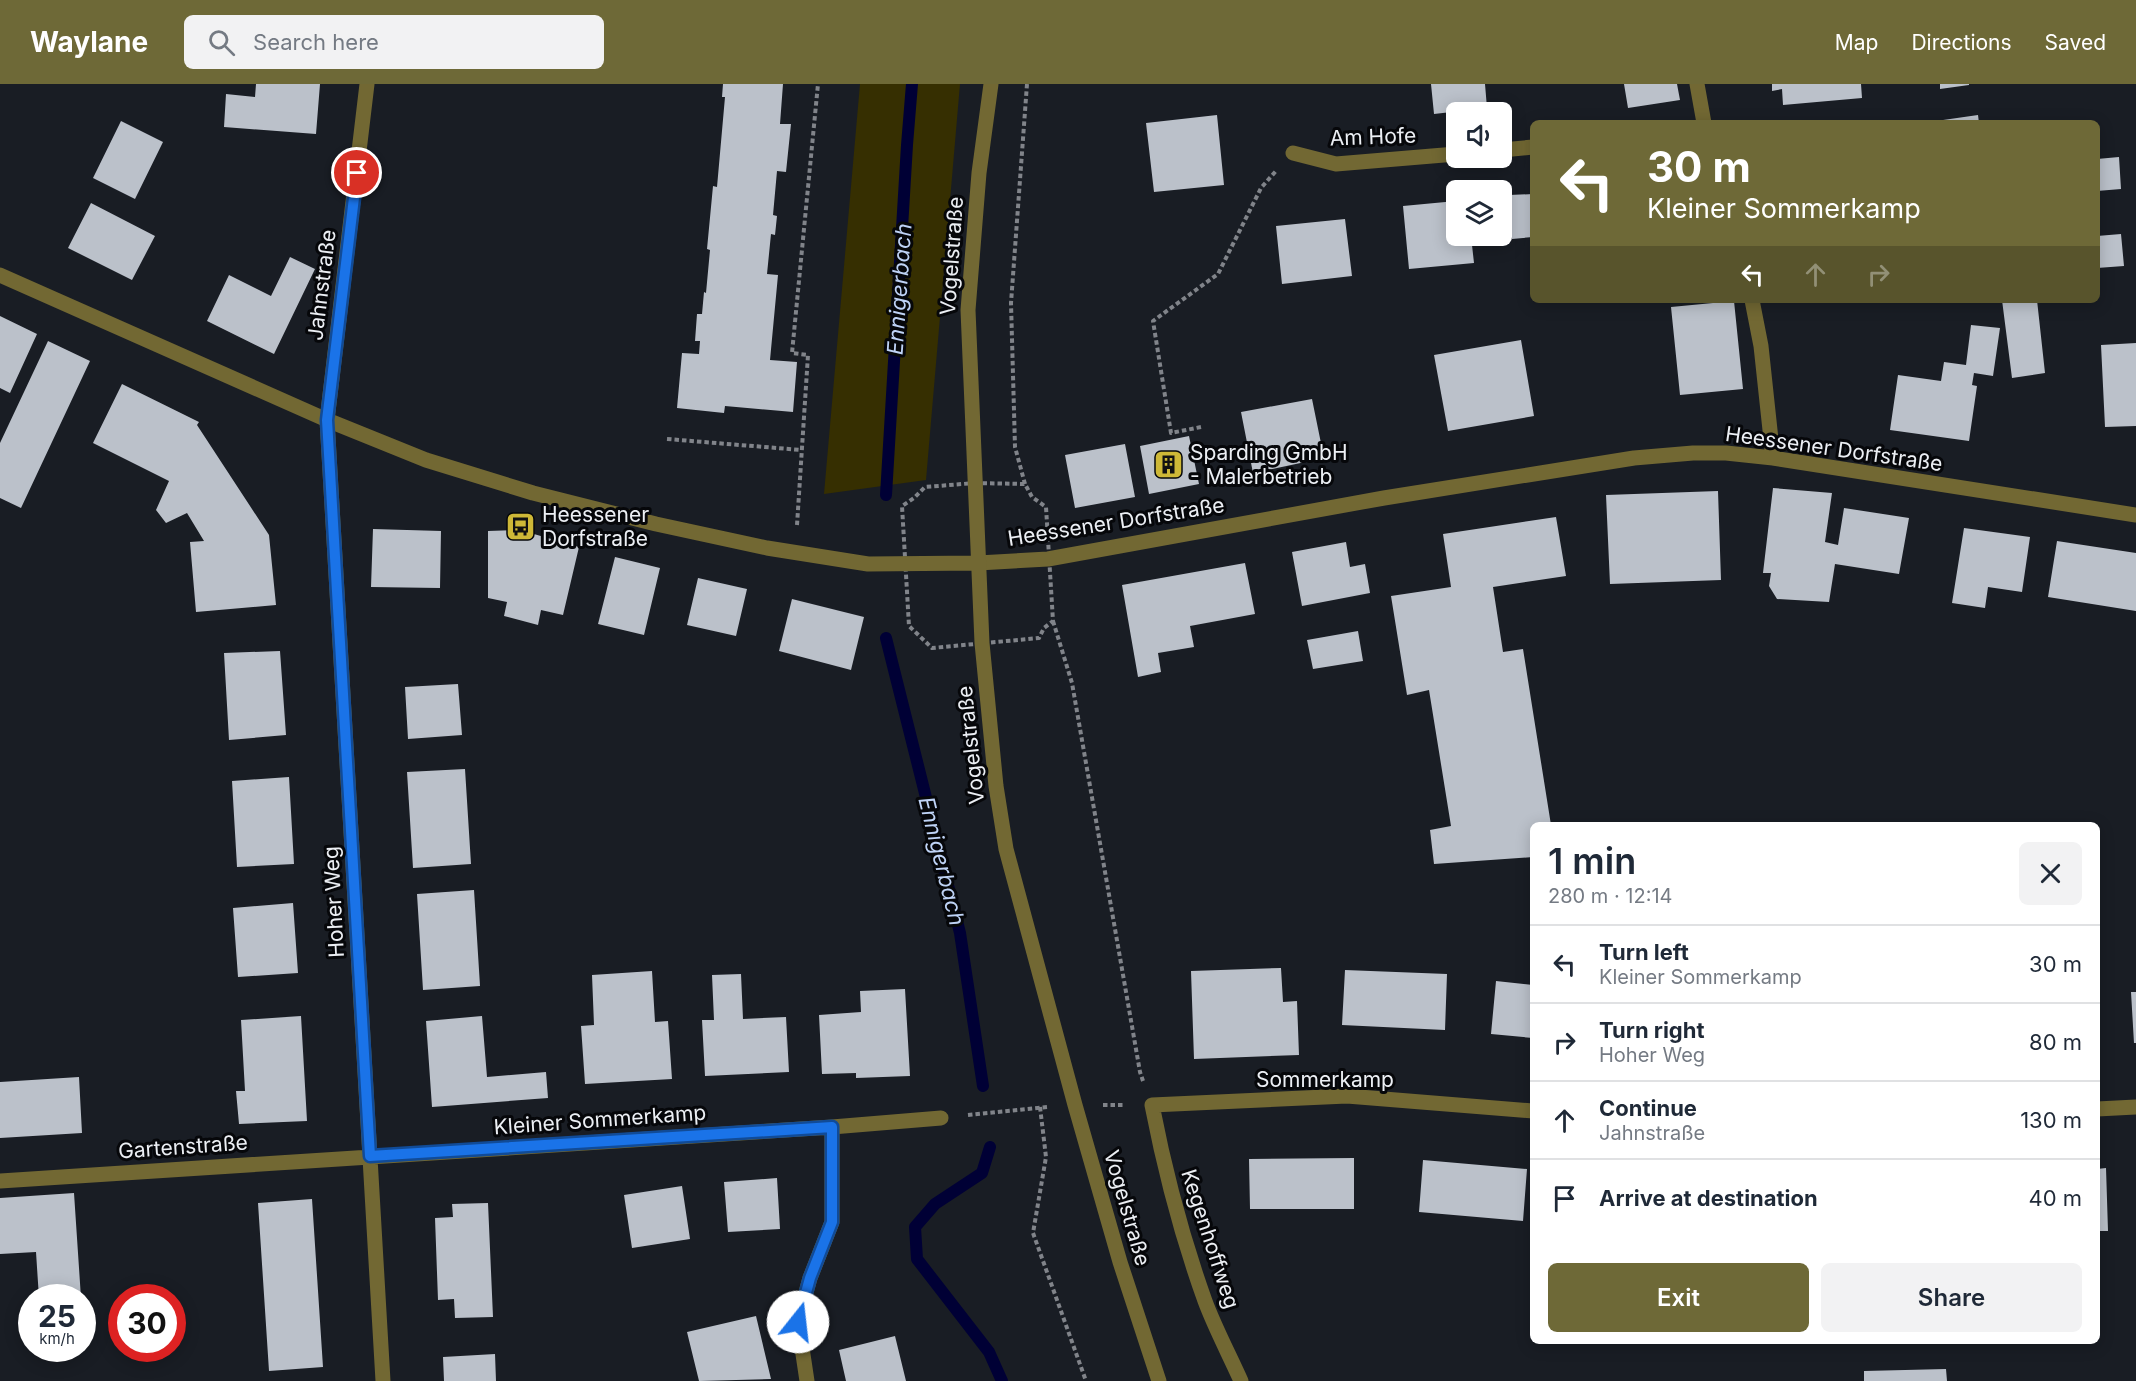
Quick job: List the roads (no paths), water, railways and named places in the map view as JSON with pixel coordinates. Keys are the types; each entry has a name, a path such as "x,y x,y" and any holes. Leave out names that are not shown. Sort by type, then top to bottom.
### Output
{"street":[{"name":"Jahnstraße","path":"327,420 367,84"},
{"name":"Vogelstraße","path":"991,84 979,173 968,310 978,563 989,723 996,786 1006,849 1078,1117 1120,1262 1159,1381"},
{"path":"1697,84 1703,120"},
{"path":"1512,149 1530,147"},
{"name":"Am Hofe","path":"1293,153 1336,164 1446,155"},
{"name":"Heessener Dorfstraße","path":"0,274 327,420 426,460 544,497 656,524 868,564 978,563 1048,559 1395,496 1634,458 1693,453 1726,453 1773,458 2136,515"},
{"path":"1753,303 1761,346 1773,458"},
{"name":"Hoher Weg","path":"327,420 383,1381"},
{"name":"Sommerkamp","path":"1152,1105 1347,1096 1530,1111"},
{"name":"Kegenhoffweg","path":"1152,1105 1171,1196 1187,1248 1206,1303 1241,1381"},
{"path":"2100,1109 2136,1107"},
{"name":"Kleiner Sommerkamp","path":"370,1156 941,1118"},
{"path":"807,1381 798,1322 810,1278 832,1222 832,1127"},
{"name":"Gartenstraße","path":"0,1181 370,1156"}],"waterway":[{"name":"Ennigerbach","path":"886,495 912,84"},
{"name":"Ennigerbach","path":"886,638 960,933 983,1086"},
{"name":"Ennigerbach","path":"990,1147 982,1173 935,1204 915,1227 917,1259 989,1352 1002,1381"}],"place":[{"name":"Sparding GmbH - Malerbetrieb","path":"1169,465"},
{"name":"Heessener Dorfstraße","path":"521,527"}]}
